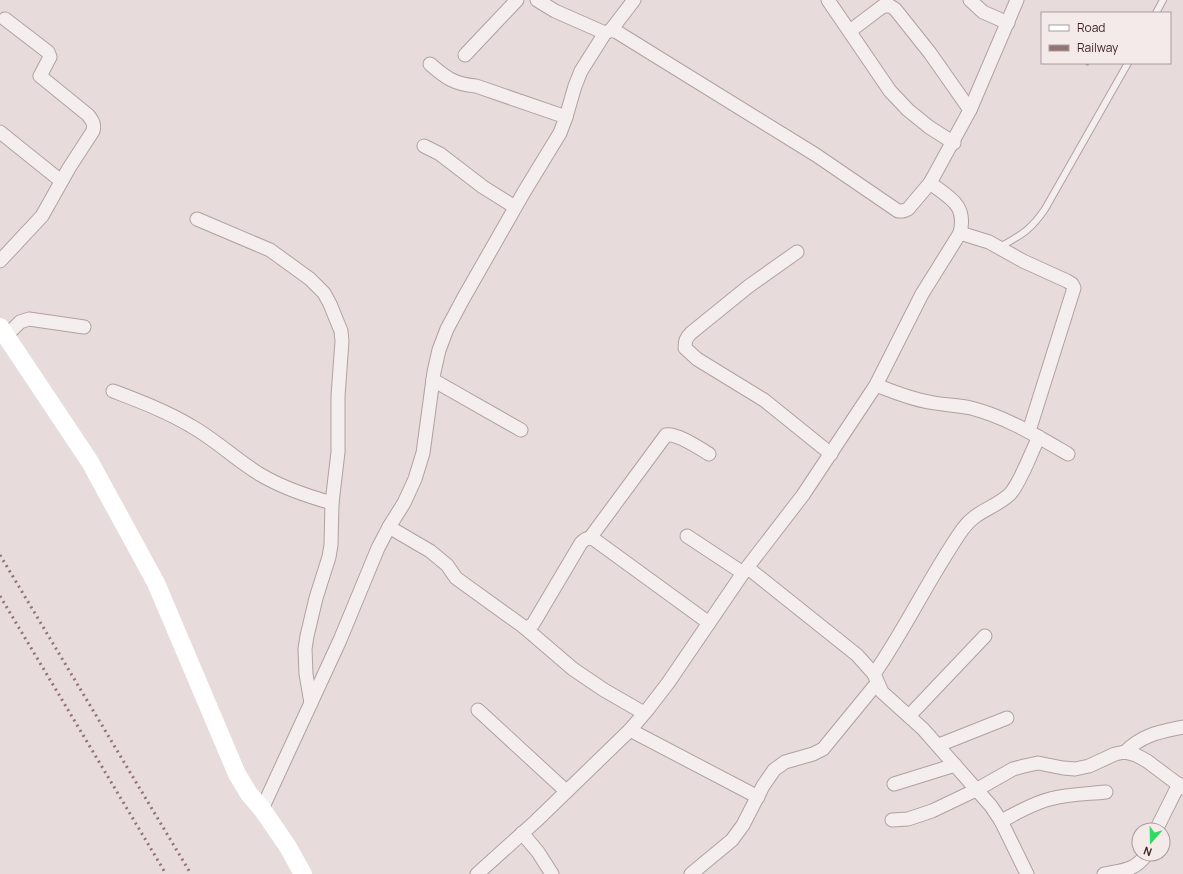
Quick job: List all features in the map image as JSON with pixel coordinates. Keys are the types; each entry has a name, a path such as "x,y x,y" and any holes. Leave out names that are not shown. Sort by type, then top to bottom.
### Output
{"main road":[{"path":"3,331 90,462 120,516 156,582 237,774 249,794 262,809 288,847 303,874"}],"street":[{"path":"465,55 517,0"},
{"path":"537,0 555,11 624,37 816,155 898,211 908,209 930,183 954,143 970,110 1017,0"},
{"path":"262,809 389,527 404,503 415,479 423,453 433,380 439,350 448,329 463,299 515,207 553,146 566,117 581,71 608,32 634,0"},
{"path":"828,0 890,91 908,110 929,127 954,143"},
{"path":"970,0 983,12 1008,23"},
{"path":"850,31 890,3 911,29 970,110"},
{"path":"0,261 42,216 61,182 93,131 94,126 93,121 88,115 40,76 50,57 48,52 5,19"},
{"path":"430,64 442,75 452,81 465,85 476,86 566,117"},
{"path":"0,132 61,182"},
{"path":"424,146 440,154 483,187 515,207"},
{"path":"479,873 630,730 644,714 746,571 803,495 831,454 876,385 922,294 960,233 962,215 960,208 955,202 930,183"},
{"path":"197,219 270,250 310,279 324,294 341,330 342,341 338,389 338,452 332,503 330,557 316,598 305,649 306,674 311,703"},
{"path":"691,874 732,840 744,825 763,786 774,770 785,762 813,754 823,748 876,678 921,596 962,530 972,518 985,509 997,504 1010,493 1018,481 1034,434 1074,288 1072,284 1067,281 1023,261 989,242 960,233"},
{"path":"797,252 749,286 691,333 686,338 685,348 697,359 764,400 831,454"},
{"path":"3,331 29,319 84,327"},
{"path":"433,380 521,430"},
{"path":"876,385 906,397 971,408 1000,417 1034,434 1068,454"},
{"path":"113,391 163,411 190,425 219,444 253,470 276,483 289,489 332,503"},
{"path":"590,538 666,435 671,434 677,436 709,454"},
{"path":"389,527 435,554 456,578 524,627 573,669 644,714"},
{"path":"687,536 746,571 857,655 876,678 882,692 939,745 955,766 991,806 1001,822 1027,874"},
{"path":"524,627 529,627 533,624 581,543 586,538 595,540 709,622"},
{"path":"909,716 985,636"},
{"path":"478,710 566,791"},
{"path":"939,745 1007,718"},
{"path":"1125,752 1134,743 1146,736 1183,727"},
{"path":"630,730 758,797"},
{"path":"892,820 908,820 932,811 976,790 1013,769 1038,763 1074,769 1089,766 1115,754 1125,752 1136,755 1147,761 1181,786 1161,822"},
{"path":"894,784 955,766"},
{"path":"1001,822 1025,809 1049,799 1106,792"},
{"path":"522,833 538,852 552,874"},
{"path":"1104,874 1129,869 1138,865 1140,862"}],"lane":[{"path":"1157,12 1164,0"},
{"path":"998,248 1019,236 1035,224 1127,64"}],"railway":[{"path":"0,555 191,874"},
{"path":"0,596 166,874"}]}
